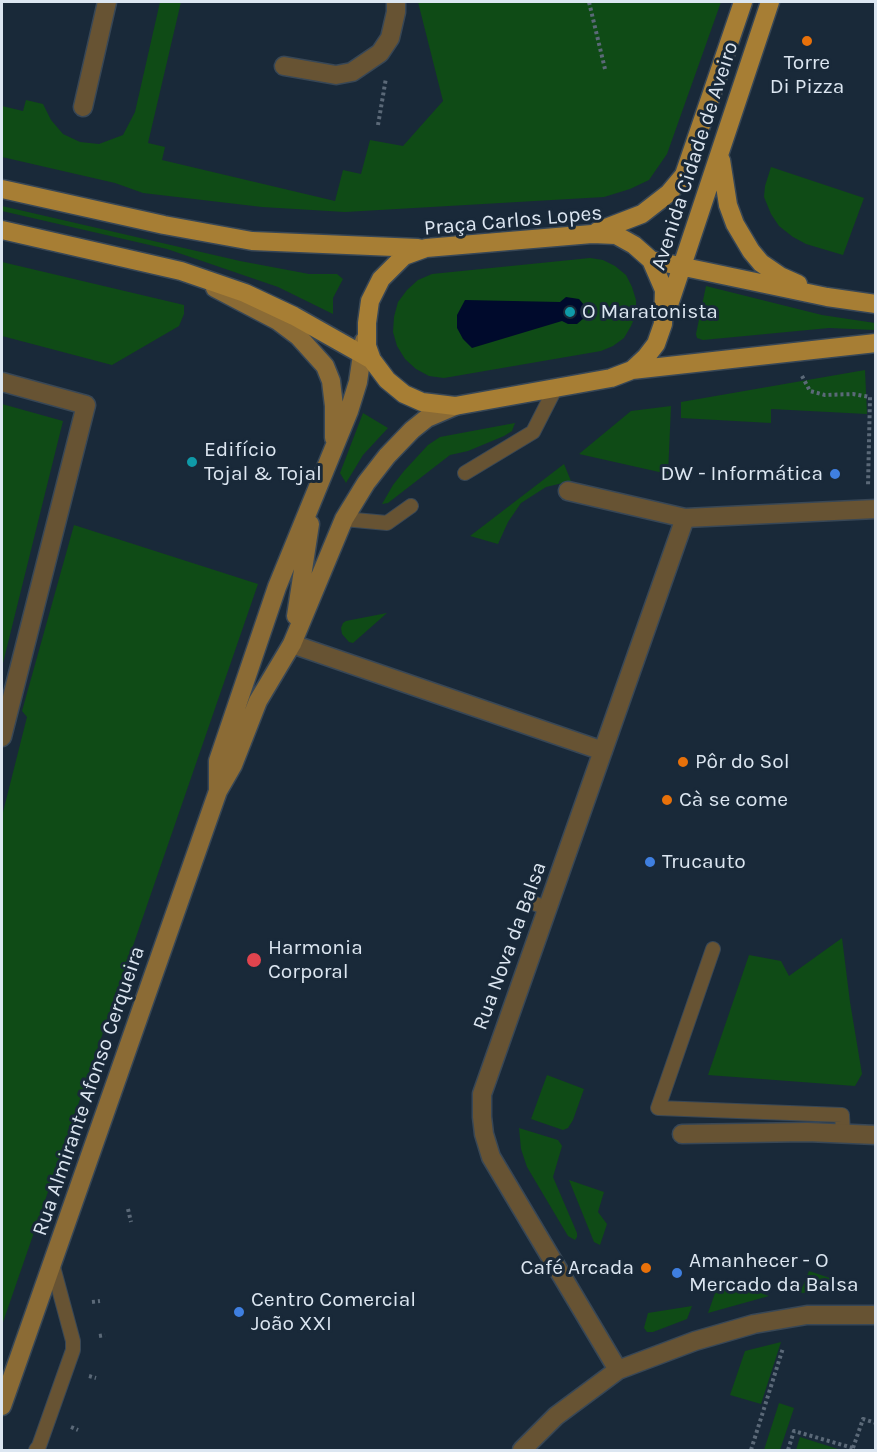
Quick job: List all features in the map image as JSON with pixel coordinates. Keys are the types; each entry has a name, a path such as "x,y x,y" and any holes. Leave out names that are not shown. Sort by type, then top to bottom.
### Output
{"main road":[{"name":"Avenida Cidade de Aveiro","path":"590,234 642,214 677,185 689,162 743,2"},
{"name":"Avenida Cidade de Aveiro","path":"663,324 770,2"},
{"path":"721,147 721,165 728,205 735,224 751,251 761,263 780,276 827,297"},
{"path":"2,189 164,225 252,241 426,248"},
{"path":"2,230 181,271 260,299 367,357"},
{"name":"Praça Carlos Lopes","path":"590,234 616,235 634,245 651,260 664,290 663,324 656,344 632,370 611,378 455,406 422,402 404,394 387,380 367,357 366,323 370,301 381,279 404,256 426,248 590,234"},
{"path":"651,260 827,297 876,304"},
{"path":"181,271 278,321 311,349 325,366 331,381 334,406 334,447"},
{"path":"632,370 876,343"},
{"name":"Rua Almirante Afonso Cerqueira","path":"218,791 218,761 277,587 334,447 367,357"},
{"name":"Rua Almirante Afonso Cerqueira","path":"2,1406 218,791 233,765 258,700 292,644 344,519 366,483 395,447 427,418 455,406"},
{"name":"Rua Almirante Afonso Cerqueira","path":"292,644 313,500"}],"street":[{"path":"83,107 107,2"},
{"path":"284,66 336,75 352,72 380,53 390,38 396,2"},
{"path":"2,382 86,405 2,737"},
{"path":"568,491 685,518 876,509"},
{"name":"Rua Nova da Balsa","path":"618,1370 496,1168 484,1134 482,1106 485,1084 685,518"},
{"path":"292,644 603,751"},
{"path":"681,1134 807,1132 876,1135"},
{"path":"522,1450 556,1416 618,1370 695,1341 754,1324 807,1315 876,1315"}],"lane":[{"path":"465,473 533,432 556,387"},
{"path":"344,519 387,523 411,506"},
{"path":"530,902 547,908"},
{"path":"713,949 657,1108 842,1115 843,1133"},
{"path":"36,1450 73,1350 73,1341 52,1263"}],"path":[{"path":"589,2 605,69"},
{"path":"802,376 810,391 825,395 853,394 870,397 868,487"},
{"path":"128,1209 131,1222"},
{"path":"92,1302 100,1301"},
{"path":"99,1336 105,1335"},
{"path":"751,1450 783,1348"},
{"path":"89,1376 96,1378"},
{"path":"788,1450 794,1431 853,1449 863,1419 876,1423"},
{"path":"71,1427 78,1430"}],"green space":[{"path":"160,2 181,2 148,143 165,147 162,160 335,201 343,170 361,174 370,140 403,146 443,101 418,2 721,2 667,154 649,180 604,197 345,212 262,207 143,193 115,183 2,157 2,106 23,111 26,100 43,104 51,120 63,134 80,142 99,144 123,135 135,112"},
{"path":"771,167 864,198 843,255 806,244 779,226 764,197"},
{"path":"2,206 240,261 309,274 337,274 343,279 333,298 333,314 278,287 167,249 2,211"},
{"path":"590,258 603,260 626,275 636,300 636,314 631,326 624,338 613,346 601,351 444,378 429,376 416,369 405,359 397,346 393,332 398,302 418,280 432,274"},
{"path":"2,262 184,305 184,314 179,326 112,365 2,336"},
{"path":"706,286 822,315 875,323 875,330 829,328 703,340 697,338 696,334"},
{"path":"865,370 867,414 771,409 771,423 681,418 681,402"},
{"path":"2,404 63,421 2,667"},
{"path":"671,406 668,474 579,454 631,411"},
{"path":"363,413 388,428 363,455 346,483 340,473"},
{"path":"515,423 512,431 504,436 468,451 450,455 388,503 382,504 404,471 428,445 440,437"},
{"path":"564,464 571,481 546,487 521,503 508,522 498,544 470,536"},
{"path":"74,525 258,584 2,1325 2,816 27,717 22,711"},
{"path":"387,613 353,643 342,634 341,628 346,621"},
{"path":"842,938 862,1074 855,1086 708,1075 749,955 781,961 789,976"},
{"path":"547,1075 584,1089 573,1120 568,1128 563,1130 531,1119"},
{"path":"519,1128 558,1140 562,1146 553,1177 577,1233 575,1240 568,1236 527,1167 521,1149"},
{"path":"569,1180 604,1192 598,1212 607,1224 600,1245 594,1242"},
{"path":"809,1271 848,1284 847,1290 800,1293"},
{"path":"720,1279 769,1296 708,1313"},
{"path":"692,1306 687,1319 653,1332 647,1332 644,1328 648,1313"},
{"path":"781,1342 761,1404 730,1395 745,1351"},
{"path":"779,1403 794,1408 780,1450 764,1450"},
{"path":"800,1437 841,1450 796,1450"}],"water":[{"path":"566,297 579,299 585,306 584,318 577,324 562,321 472,348 457,328 457,315 465,300 560,302"}],"place":[{"name":"Torre Di Pizza","path":"807,41"},
{"name":"O Maratonista","path":"570,312"},
{"name":"Edifício Tojal & Tojal","path":"192,462"},
{"name":"DW - Informática","path":"835,474"},
{"name":"Pôr do Sol","path":"683,762"},
{"name":"Cà se come","path":"667,800"},
{"name":"Trucauto","path":"650,862"},
{"name":"Harmonia Corporal","path":"254,960"},
{"name":"Café Arcada","path":"646,1268"},
{"name":"Amanhecer - O Mercado da Balsa","path":"677,1273"},
{"name":"Centro Comercial João XXI","path":"239,1312"}]}
